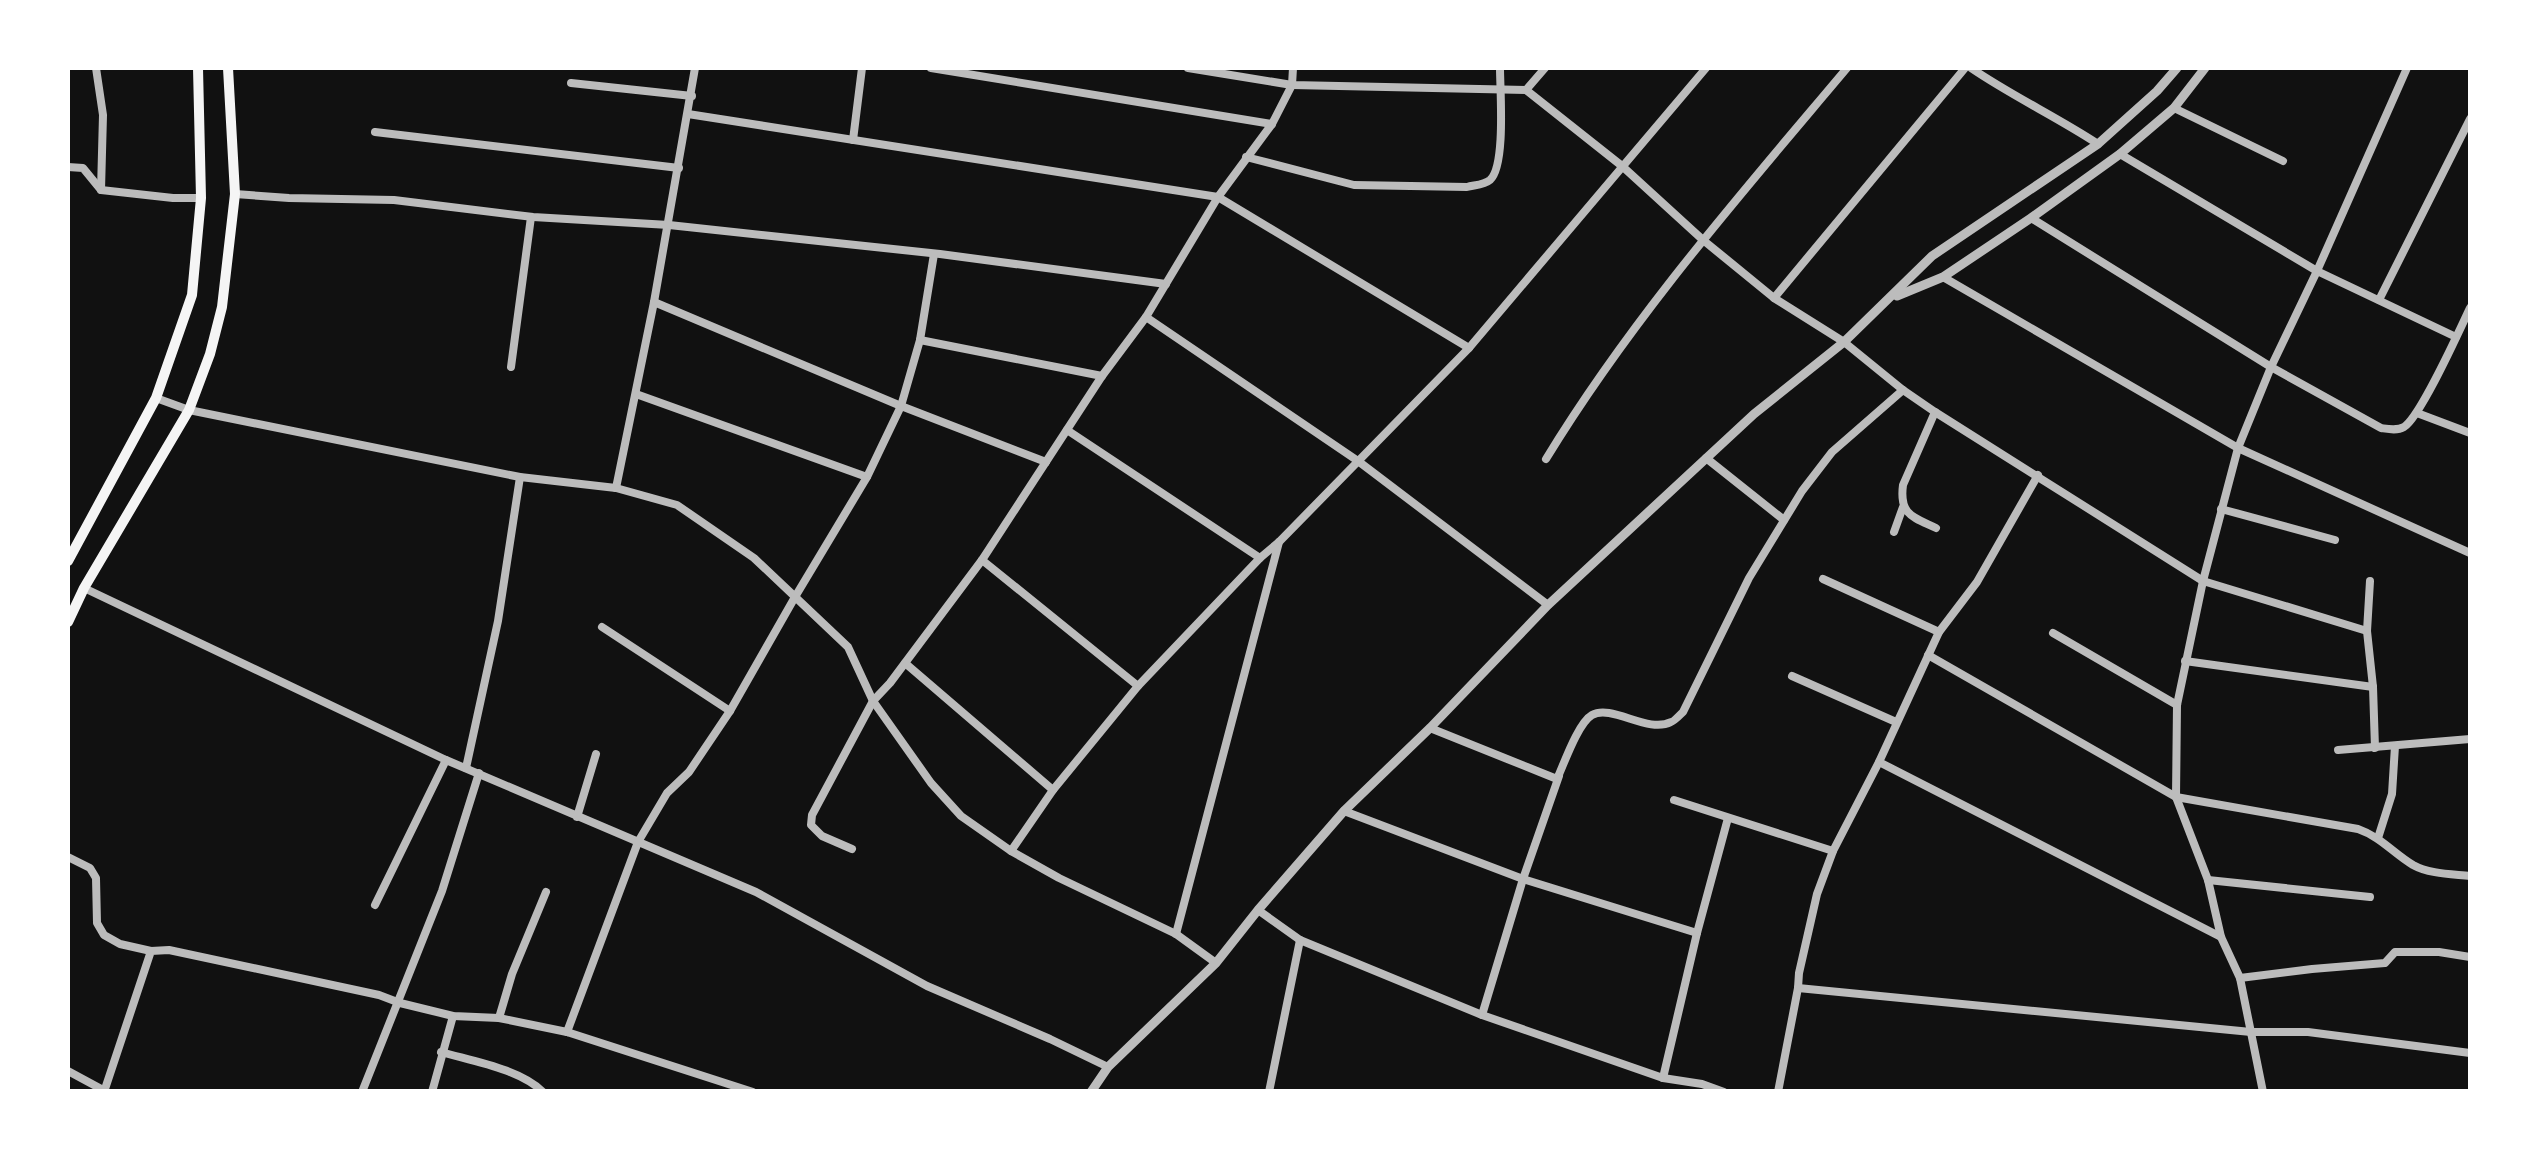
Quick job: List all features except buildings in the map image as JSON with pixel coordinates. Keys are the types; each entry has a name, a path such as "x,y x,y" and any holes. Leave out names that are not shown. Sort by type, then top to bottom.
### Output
{"main road":[{"path":"68,561 156,398 192,295 201,198 198,68"},
{"path":"68,622 189,410 210,354 222,306 235,194 228,68"}],"street":[{"path":"96,68 102,116 101,190"},
{"path":"616,488 695,68"},
{"path":"853,140 862,68"},
{"path":"931,68 1272,124"},
{"path":"1188,68 1292,85 1526,90 1622,166 1702,240 1774,298 1844,342 1935,412 2203,581 2368,631"},
{"path":"852,849 816,832 811,825 812,815 873,701 982,560 1102,376 1146,317 1218,197 1272,124 1292,85 1293,68"},
{"path":"1246,157 1354,185 1483,184 1492,178 1499,163 1500,68"},
{"path":"1526,90 1546,68"},
{"path":"1010,851 1052,790 1138,686 1469,348 1706,68"},
{"path":"1546,459 1635,326 1847,68"},
{"path":"1774,298 1968,68 2098,144"},
{"path":"1091,1092 1108,1067 1216,963 1344,811 1548,606 1754,414 1844,342 1932,256 2098,144 2177,68"},
{"path":"1890,299 1943,277 2120,154 2174,108 2206,68"},
{"path":"2263,1092 2240,978 2221,937 2208,880 2176,797 2177,706 2203,581 2238,448 2407,68"},
{"path":"571,82 692,96"},
{"path":"2174,108 2283,161"},
{"path":"688,114 1218,197 1469,348"},
{"path":"2379,300 2470,119"},
{"path":"375,132 679,168"},
{"path":"2120,154 2317,271 2456,336"},
{"path":"68,167 82,168 101,190 201,198"},
{"path":"235,194 394,200 531,217 668,225 1166,284"},
{"path":"511,368 531,217"},
{"path":"2031,218 2271,367 2380,428 2403,427 2417,413 2470,308"},
{"path":"567,1032 638,842 667,793 689,772 730,711 867,477 901,406 920,340 934,254"},
{"path":"1943,277 2238,448 2470,552"},
{"path":"654,302 1046,462"},
{"path":"1146,317 1358,460 1548,606"},
{"path":"920,340 1102,376"},
{"path":"1482,1014 1523,879 1559,776 1582,726 1590,716 1604,713 1659,725 1672,722 1683,712 1750,578 1802,491 1832,452 1903,390"},
{"path":"636,394 867,477"},
{"path":"156,398 189,410 520,476 616,488 677,506 754,558 848,646 873,701 931,783 960,816 1010,851 1176,934 1216,963"},
{"path":"1894,532 1902,507 1903,485 1935,412"},
{"path":"2417,413 2470,432"},
{"path":"1067,430 1260,558"},
{"path":"1706,458 1784,520"},
{"path":"1778,1092 1799,973 1817,894 1833,850 1940,632 1977,582 2038,475"},
{"path":"466,768 498,621 520,476"},
{"path":"1902,507 1910,516 1936,528"},
{"path":"2221,509 2336,540"},
{"path":"1176,934 1279,542"},
{"path":"982,560 1138,686"},
{"path":"1823,579 1940,632"},
{"path":"2370,581 2368,631 2375,748"},
{"path":"84,588 446,760 756,892 926,986 1108,1067"},
{"path":"602,627 730,711"},
{"path":"2053,633 2177,706"},
{"path":"1928,654 2176,797 2358,829 2378,838 2416,867 2470,876"},
{"path":"2185,661 2373,686"},
{"path":"904,663 1052,790"},
{"path":"1792,676 1896,722"},
{"path":"1430,728 1557,779 1559,776"},
{"path":"2338,750 2470,739"},
{"path":"2378,838 2392,794 2395,746"},
{"path":"577,817 596,754"},
{"path":"374,905 446,760"},
{"path":"1878,762 2221,937"},
{"path":"362,1092 442,891 479,774"},
{"path":"1674,800 1833,850"},
{"path":"1344,811 1523,879 1698,932"},
{"path":"1664,1078 1728,818"},
{"path":"68,856 90,868 96,878 97,923 104,934 120,944 169,950 379,995 453,1016 499,1018 567,1032 753,1092"},
{"path":"2208,880 2370,897"},
{"path":"499,1018 512,974 546,892"},
{"path":"1258,910 1300,940 1482,1014 1664,1078 1724,1092"},
{"path":"1272,1091 1300,940"},
{"path":"68,1071 105,1091 151,950"},
{"path":"2240,978 2312,968 2385,964 2395,952 2470,957"},
{"path":"1798,988 2252,1032 2308,1032 2470,1053"},
{"path":"432,1092 453,1016"},
{"path":"441,1052 528,1080 543,1092"}]}
